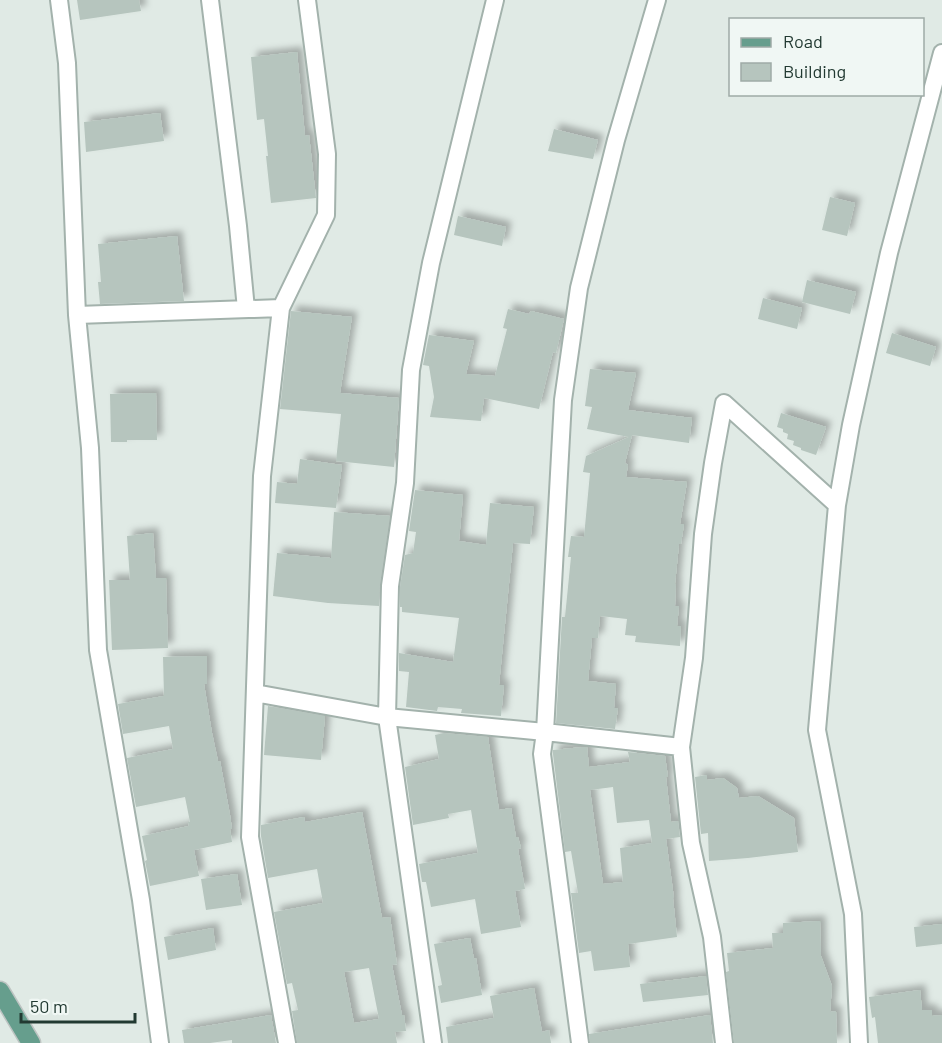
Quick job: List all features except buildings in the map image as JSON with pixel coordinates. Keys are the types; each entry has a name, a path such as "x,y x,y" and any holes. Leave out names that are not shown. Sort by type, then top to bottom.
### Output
{"main road":[{"path":"0,991 31,1043"}],"street":[{"path":"58,0 67,63 77,315 90,448 98,650 141,900 160,1043"},
{"path":"210,0 246,309"},
{"path":"287,1043 250,837 262,476 280,308 326,215 327,154 307,0"},
{"path":"433,1043 387,717 390,586 405,483 411,370 431,263 495,0"},
{"path":"580,1043 542,754 563,400 579,288 616,140 657,0"},
{"path":"859,1043 853,914 817,730 837,505 851,425 889,253 942,53"},
{"path":"77,315 280,308"},
{"path":"724,1043 712,937 691,843 681,747 694,658 703,534 724,403 837,505"},
{"path":"255,693 387,717 681,747"}]}
